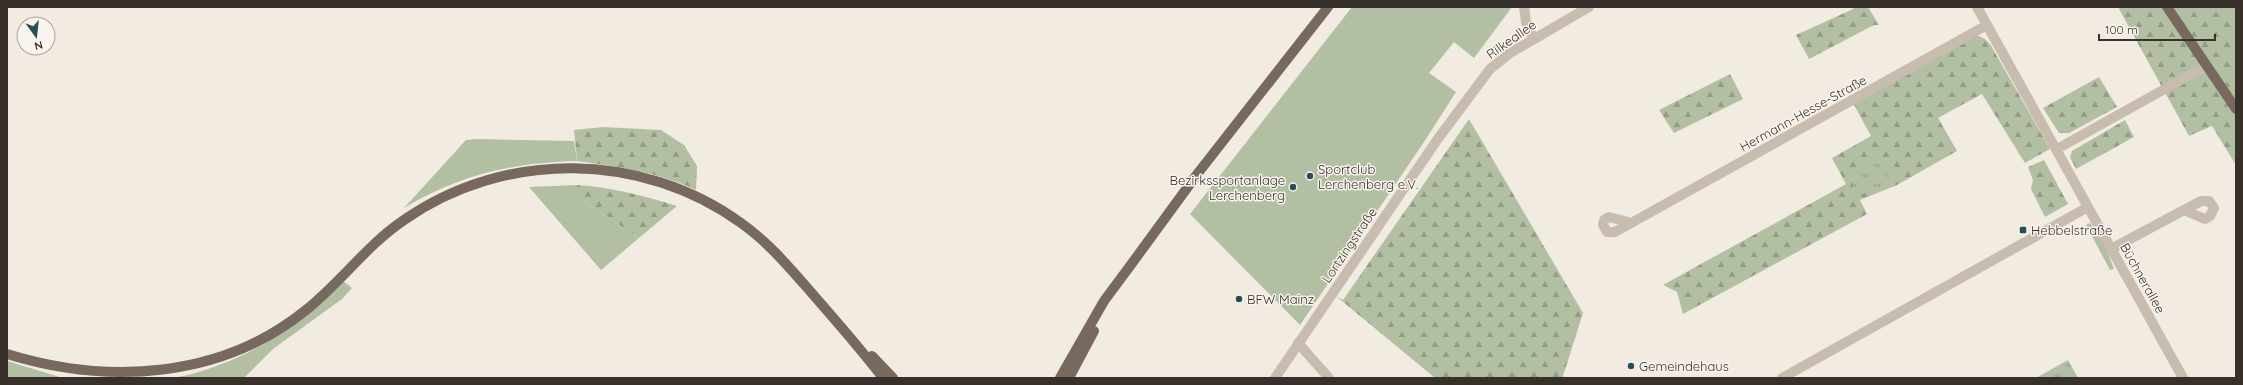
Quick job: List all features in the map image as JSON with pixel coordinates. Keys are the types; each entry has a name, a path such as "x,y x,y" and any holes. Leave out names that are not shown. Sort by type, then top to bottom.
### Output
{"main road":[{"path":"1060,378 1104,302 1130,266 1198,173 1328,7"},
{"path":"2167,7 2236,109"},
{"path":"7,354 55,370 108,377 156,375 204,365 256,344 291,322 316,301 376,241 401,222 428,205 466,187 499,176 560,168 599,169 637,175 674,187 716,207 741,223 773,251 842,327 893,378"},
{"path":"1069,378 1130,266"},
{"path":"842,327 882,378"}],"street":[{"path":"1524,7 1526,22 1534,38"},
{"name":"Rilkeallee","path":"1475,89 1497,62 1534,38 1589,7"},
{"name":"Büchnerallee","path":"1977,7 2183,378"},
{"name":"Hermann-Hesse-Straße","path":"1632,223 1987,25"},
{"path":"2057,149 2206,66"},
{"name":"Lortzingstraße","path":"1275,378 1437,140 1475,89"},
{"path":"1782,378 2088,207"},
{"path":"2111,249 2186,211"},
{"path":"1298,343 1329,378"}],"green space":[{"name":"Sportclub Lerchenberg e.V.","path":"1352,7 1512,7 1474,58 1454,42 1429,73 1456,92 1426,139 1300,325 1190,214"},
{"path":"1853,7 1868,7 1879,25 1874,25 1809,59 1796,35 1853,9"},
{"path":"2120,7 2236,7 2236,165 2212,126 2189,136 2119,9"},
{"path":"1979,36 1990,44 2050,149 2025,163 1982,94 1938,118 1957,151 1897,185 1860,200 1867,214 1683,314 1677,292 1663,285 1846,184 1832,158 1871,136 1853,103 1972,37"},
{"path":"1730,74 1743,99 1674,133 1659,110"},
{"path":"2099,77 2117,107 2069,133 2059,133 2043,108"},
{"path":"1469,119 1583,313 1563,376 1564,378 1435,378 1336,296 1343,300"},
{"path":"2125,120 2134,137 2076,169 2070,157 2072,151"},
{"path":"603,127 661,130 684,145 697,166 696,190 653,174 577,161 574,130"},
{"path":"466,140 574,141 577,161 531,164 488,172 425,196 404,208"},
{"path":"1877,156 1893,182 1858,196 1847,172"},
{"path":"2044,160 2068,204 2045,217 2031,189 2033,180 2028,167"},
{"path":"577,185 577,197 639,238 601,270 529,187"},
{"path":"577,185 640,195 677,206 639,238 577,197"},
{"path":"2090,223 2105,245 2114,269 2110,270 2086,225"},
{"path":"343,281 352,288 342,299 273,349 244,378 174,378 199,372 222,364 266,343 306,315"},
{"path":"2068,360 2078,378 2036,378"},
{"path":"7,361 63,378 7,378"}],"place":[{"name":"Sportclub Lerchenberg e.V.","path":"1310,176"},
{"name":"Bezirkssportanlage Lerchenberg","path":"1293,187"},
{"name":"Hebbelstraße","path":"2023,230"},
{"name":"BFW Mainz","path":"1239,299"},
{"name":"Gemeindehaus","path":"1631,366"}]}
